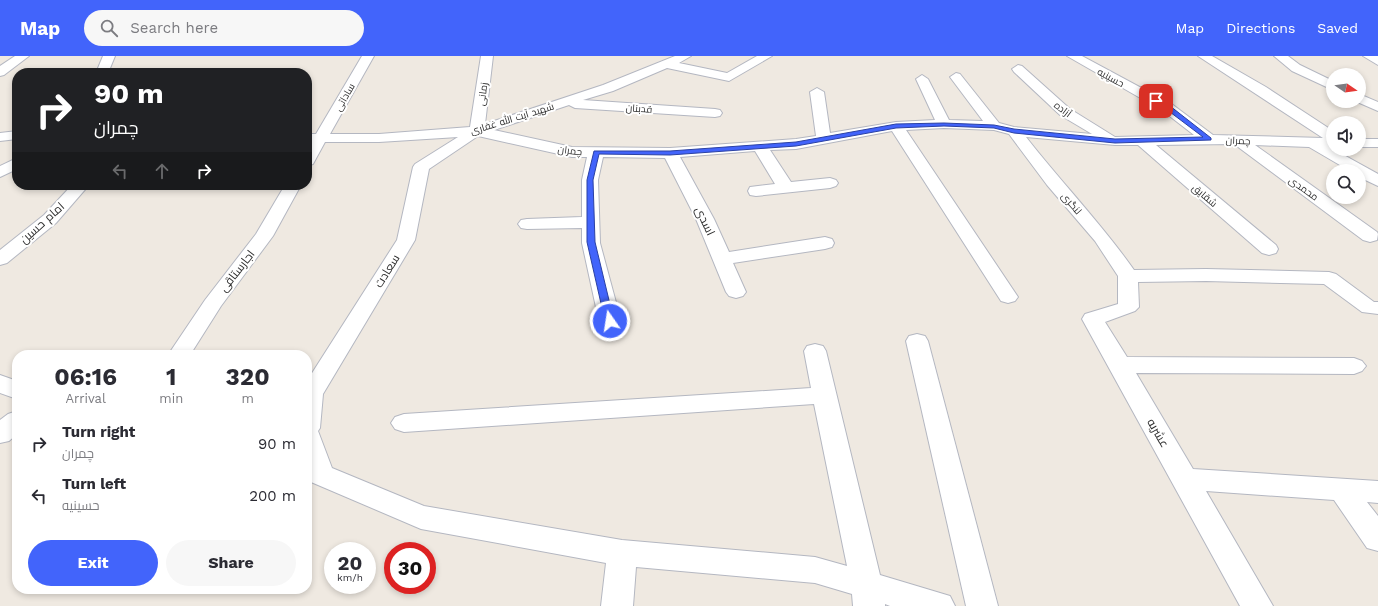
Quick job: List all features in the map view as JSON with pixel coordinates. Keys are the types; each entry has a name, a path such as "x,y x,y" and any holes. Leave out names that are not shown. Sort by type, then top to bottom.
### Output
{"street":[{"path":"104,68 109,56"},
{"name":"ساداتی","path":"314,138 368,56"},
{"name":"زمانی","path":"477,131 487,56"},
{"path":"666,64 730,77 766,56"},
{"name":"حسینیه","path":"1073,56 1168,108 1209,139"},
{"path":"1204,56 1261,90 1326,133"},
{"path":"1280,56 1296,68 1326,83"},
{"path":"1369,56 1378,60"},
{"name":"شهید آیت الله غفاری","path":"314,138 379,138 477,131 608,88 681,57"},
{"path":"0,62 20,58"},
{"path":"0,72 20,58"},
{"name":"آزاده","path":"1018,69 1065,112 1115,141"},
{"path":"956,76 994,126"},
{"path":"922,79 944,124"},
{"path":"817,92 824,139"},
{"path":"1366,101 1378,107"},
{"name":"قدبنان","path":"562,103 715,112"},
{"name":"چمران","path":"477,131 572,152 670,153 796,144 896,126 944,124 994,126 1014,131 1115,141 1209,139 1326,143"},
{"path":"896,126 1008,297"},
{"name":"سعادت","path":"312,389 406,240 421,166 477,131"},
{"name":"لنگری","path":"1014,131 1053,182 1102,238 1128,276"},
{"path":"0,137 12,136"},
{"name":"شقایق","path":"1142,140 1268,249"},
{"name":"محمدی","path":"1238,140 1370,236"},
{"path":"1312,142 1378,181"},
{"path":"1366,143 1378,143"},
{"path":"760,146 786,188"},
{"path":"596,152 590,180 591,242 610,321"},
{"name":"اسدی","path":"670,153 705,219 736,292"},
{"path":"0,172 12,166"},
{"path":"756,191 830,183"},
{"name":"امام حسین","path":"0,258 50,220 76,190"},
{"name":"اجارستاقی","path":"182,350 212,304 264,236 290,190"},
{"path":"527,224 590,222"},
{"path":"722,259 825,243"},
{"path":"1128,276 1206,275 1328,278 1369,308 1378,308"},
{"name":"عشریه","path":"1128,276 1128,307 1093,318 1257,606"},
{"path":"917,341 982,606"},
{"path":"815,351 868,595"},
{"path":"1119,365 1354,366"},
{"path":"0,384 12,389"},
{"path":"404,423 825,395"},
{"path":"0,434 12,424"},
{"path":"312,449 321,475 421,517 622,553 815,570 868,595 939,606"},
{"path":"1186,479 1378,492"},
{"path":"1342,490 1378,539"},
{"path":"617,606 622,553"}],"route":[{"path":"610,321 591,242 590,180 596,152 670,153 796,144 873,129 896,126 944,124 994,126 1014,131 1115,141 1209,139 1168,108 1156,101"}]}
